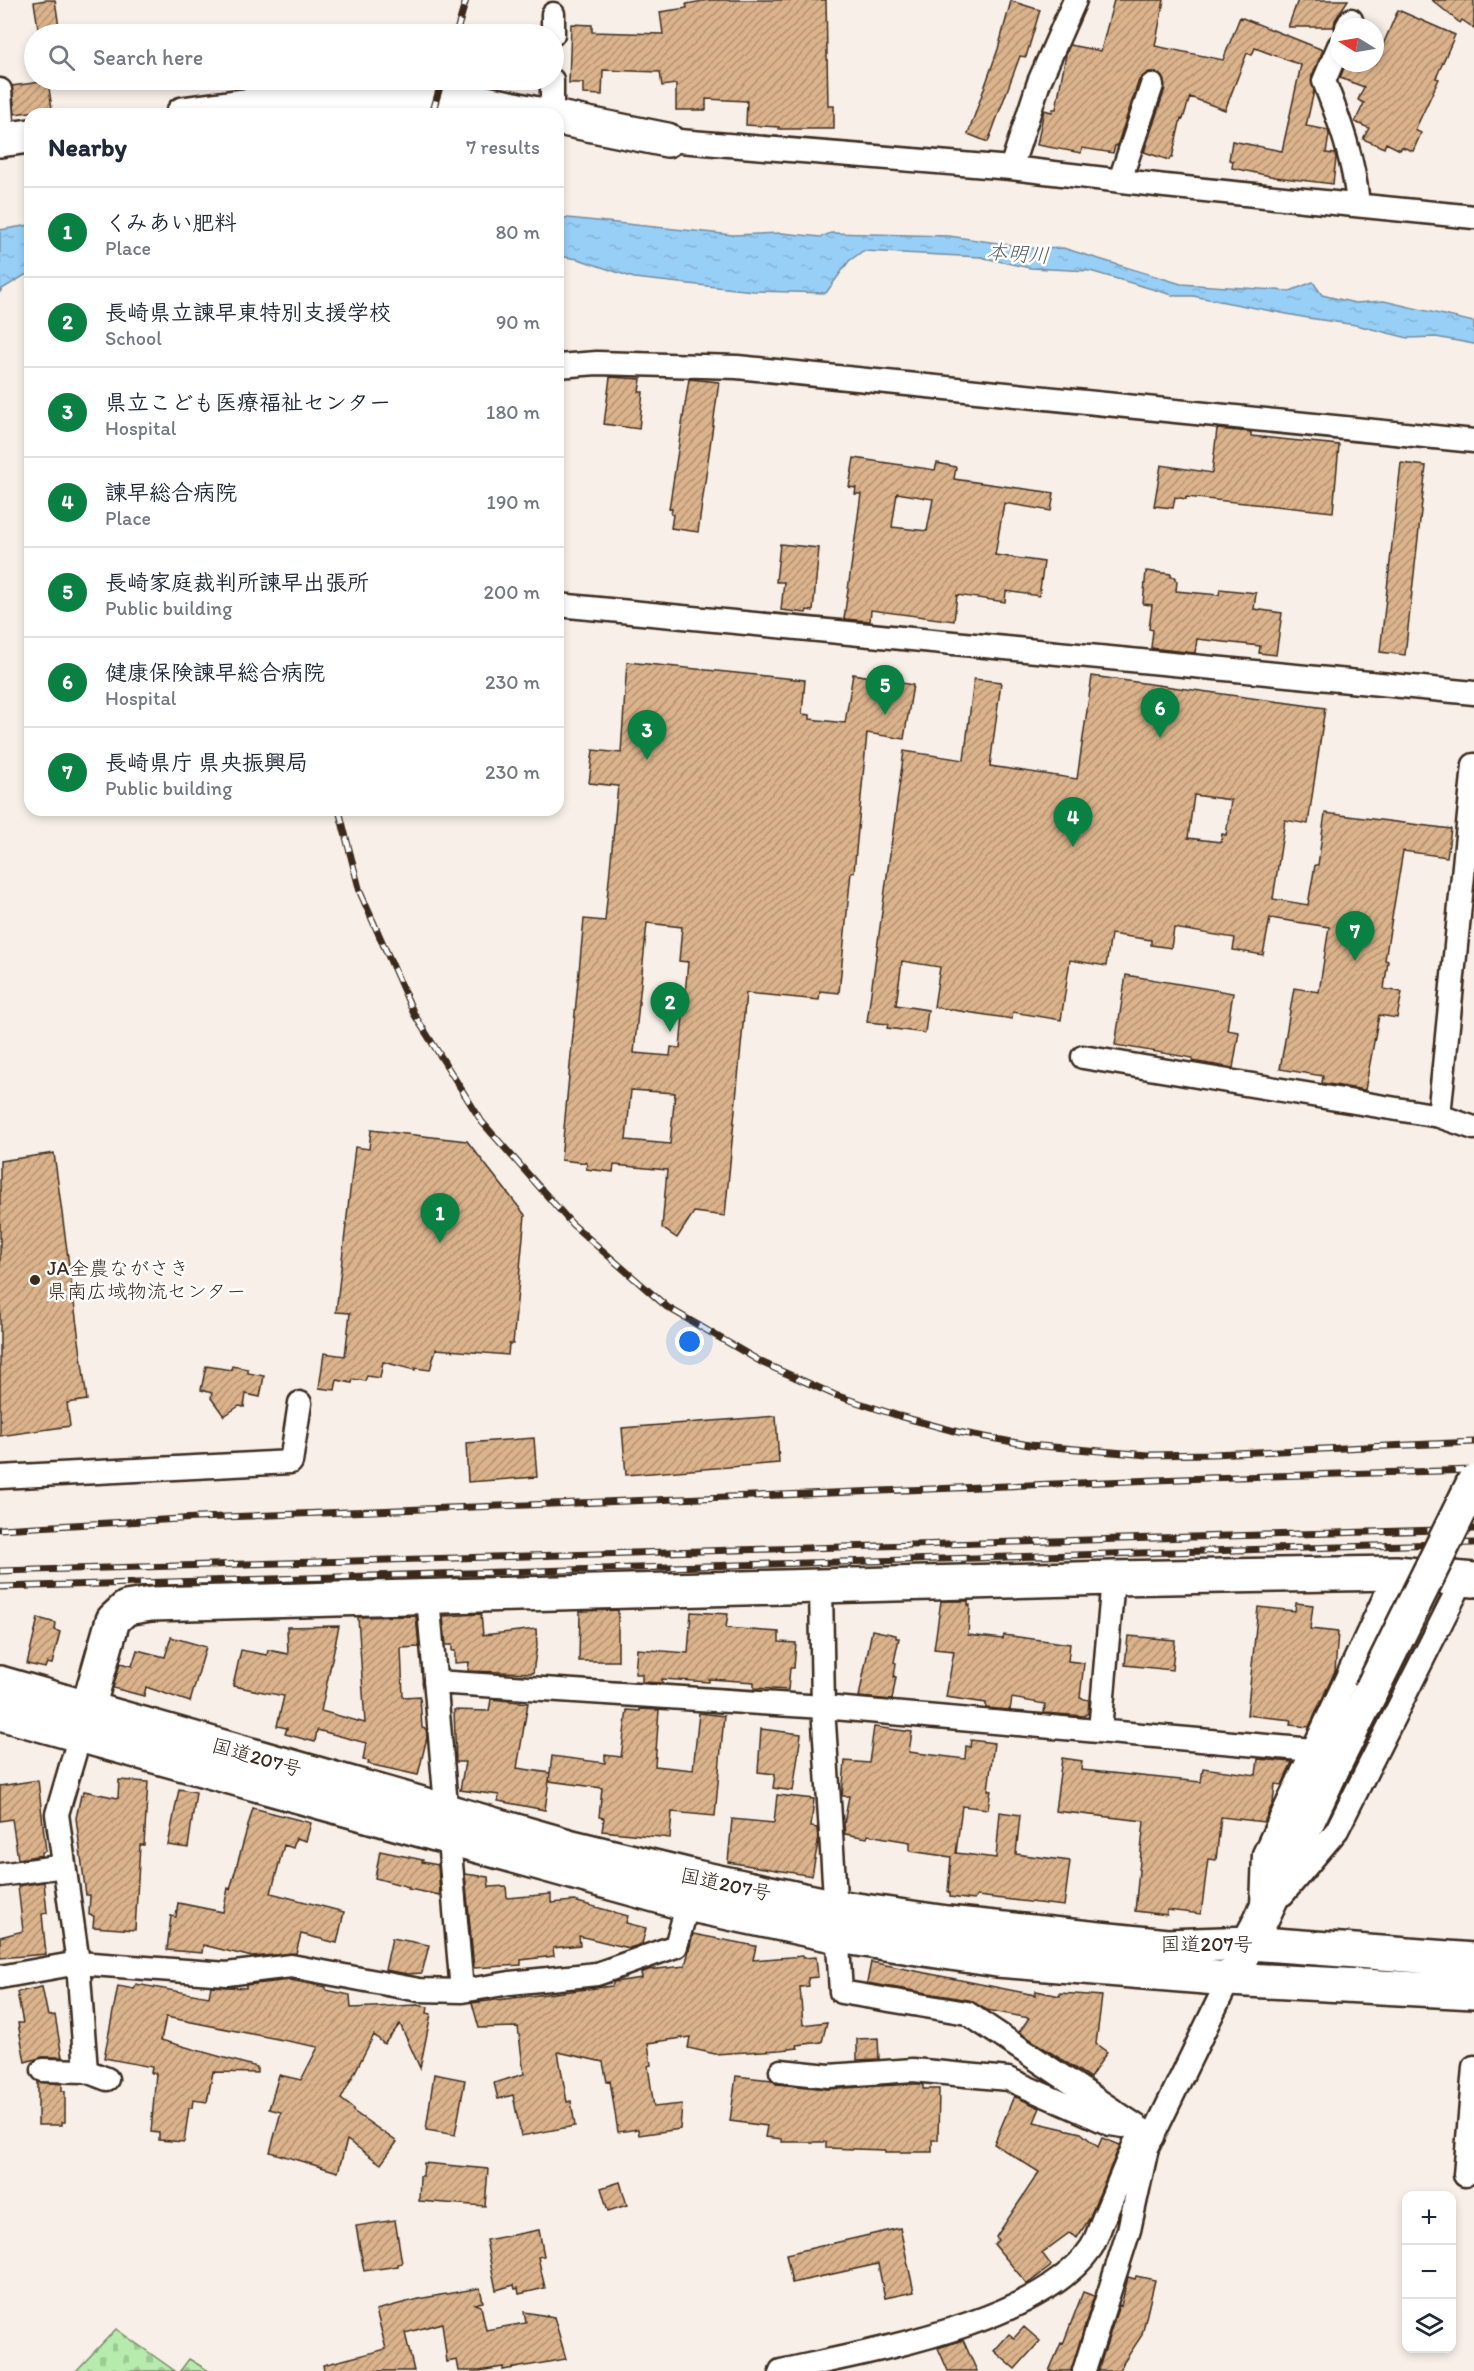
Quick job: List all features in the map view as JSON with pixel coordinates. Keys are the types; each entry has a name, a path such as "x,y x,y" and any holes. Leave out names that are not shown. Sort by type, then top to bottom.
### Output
{"street":[{"path":"1011,168 1039,82 1075,0"},
{"path":"1330,67 1324,81 1344,131 1358,204"},
{"path":"1120,180 1152,85"},
{"path":"0,90 11,138"},
{"path":"552,90 552,108"},
{"path":"225,108 281,100 409,94 450,97 506,108"},
{"path":"564,119 667,140 1011,168 1474,217"},
{"path":"564,366 597,363 738,367 1474,441"},
{"path":"564,606 1474,693"},
{"path":"1439,1116 1465,946 1474,765"},
{"path":"1083,1057 1439,1116 1474,1128"},
{"path":"0,1477 291,1462 300,1403"},
{"path":"1084,2371 1129,2230 1146,2137 1256,1931 1474,1482"},
{"path":"86,2071 78,1963 57,1814 113,1620 126,1608 151,1604 1113,1578 1396,1573 1468,1579 1337,1830 1256,1931"},
{"path":"1256,1931 1264,1854 1396,1573"},
{"path":"1100,1731 1113,1578"},
{"path":"821,1587 823,1707 841,1992 967,2013 1146,2137"},
{"path":"428,1597 462,1991"},
{"path":"435,1682 823,1707 1313,1750"},
{"name":"国道207号","path":"0,1683 84,1722 447,1824 572,1847 691,1891 837,1921 947,1923 1167,1946 1256,1931 1474,1960"},
{"path":"0,1713 84,1722"},
{"path":"0,1875 64,1866"},
{"path":"0,1977 78,1963 227,1974 291,1966 419,1990 462,1991 510,1983 597,1974 676,1946 691,1891"},
{"path":"837,1921 997,1960 1229,1979 1474,1992"},
{"path":"1466,2175 1474,2067"},
{"path":"43,2070 86,2071 107,2079"},
{"path":"781,2072 829,2076 913,2070 1008,2079 1110,2124 1146,2137"},
{"path":"782,2371 910,2341 989,2317 1030,2298 1064,2276 1091,2248 1135,2143 1146,2137"}],"green space":[{"path":"116,2329 175,2371 76,2371"},
{"path":"189,2359 209,2371 180,2371"}],"water":[{"name":"本明川","path":"564,218 733,235 782,233 821,237 831,233 949,236 1038,249 1063,248 1181,284 1290,291 1313,282 1322,295 1355,303 1384,301 1474,322 1474,344 1436,337 1408,338 1356,325 1193,296 1176,296 1090,271 1030,268 980,257 863,251 849,261 826,293 753,291 634,278 578,259 564,257"},
{"path":"24,226 24,276 0,292 0,230"}],"building":[{"path":"55,0 59,24 37,24 34,2"},
{"path":"708,0 826,0 828,106 834,106 834,129 779,129 779,127 746,125 747,101 706,99 706,110 676,110 676,84 662,86 660,72 603,70 602,95 583,94 583,83 569,83 571,24 592,25 592,32 663,34 660,12 687,8 686,4"},
{"path":"1114,0 1164,0 1155,46 1223,60 1240,17 1323,50 1312,76 1314,91 1306,126 1328,130 1326,153 1335,154 1336,158 1333,184 1275,177 1232,168 1233,161 1229,160 1232,141 1282,151 1301,65 1255,48 1252,55 1247,53 1225,110 1190,97 1183,119 1181,118 1172,158 1169,160 1144,152 1165,89 1162,77 1156,72 1149,72 1139,80 1113,153 1082,148 1081,153 1037,145 1044,110 1052,112 1056,109 1066,54 1070,45 1101,51"},
{"path":"1298,0 1348,0 1336,18 1330,18 1330,27 1288,27"},
{"path":"1432,0 1474,0 1474,28 1462,20 1460,23"},
{"path":"1011,1 1040,10 1026,57 1020,56 988,142 968,134 998,49"},
{"path":"1398,10 1455,35 1436,78 1439,79 1415,130 1421,133 1413,151 1402,147 1400,150 1386,143 1384,148 1363,139 1369,128 1355,122 1364,103 1358,100 1364,87 1340,78 1342,72 1384,72 1384,42"},
{"path":"24,84 24,90 49,90 52,108 24,108 24,113 15,114 12,86"},
{"path":"610,377 641,379 639,392 643,392 639,429 604,424"},
{"path":"689,379 719,382 698,532 671,528 673,515 671,514 672,509 669,509"},
{"path":"1217,429 1251,432 1251,436 1339,445 1333,512 1186,497 1186,499 1175,497 1173,508 1154,506 1161,465 1212,473"},
{"path":"854,458 935,470 937,463 956,467 954,479 1054,493 1051,511 1004,503 995,555 1044,562 1039,596 1006,591 1005,602 957,595 954,621 871,610 870,621 844,619 861,494 855,494 856,488 849,487","holes":["897,493 933,499 927,531 892,527"]},
{"path":"1401,463 1426,466 1405,655 1380,652"},
{"path":"780,544 819,548 813,611 807,610 806,613 781,610 784,582 776,582"},
{"path":"1146,571 1171,574 1171,577 1175,577 1177,581 1176,591 1219,595 1220,589 1256,593 1254,609 1282,613 1276,655 1259,653 1260,646 1197,639 1195,653 1151,648 1153,630 1149,629 1152,605 1143,604"},
{"path":"627,662 805,680 802,714 810,715 810,719 845,723 853,674 913,685 904,739 867,733 854,872 851,872 839,993 820,991 819,1000 746,993 725,1216 694,1212 677,1238 662,1228 667,1170 614,1165 613,1172 586,1169 587,1163 561,1160 584,919 605,921 618,786 589,783 593,750 621,753","holes":["647,923 682,927 679,961 688,962 680,1048 671,1047 670,1056 634,1053","631,1090 675,1093 670,1144 626,1140"]},
{"path":"1092,676 1325,708 1308,824 1285,820 1273,899 1308,905 1315,865 1318,865 1325,813 1451,829 1447,857 1403,851 1385,960 1388,961 1384,989 1402,992 1397,1018 1379,1015 1365,1090 1322,1083 1323,1076 1280,1069 1294,988 1319,992 1329,927 1270,918 1263,955 1233,950 1235,938 1174,928 1171,948 1151,945 1151,940 1111,934 1106,966 1070,960 1061,1020 1013,1012 1012,1019 934,1007 940,967 902,961 896,1005 928,1010 925,1033 887,1028 888,1024 867,1022 904,751 964,760 974,679 1001,682 990,766 1077,779","holes":["1194,795 1231,800 1226,835 1222,834 1221,842 1188,838"]},
{"path":"1126,975 1233,993 1227,1030 1239,1032 1233,1068 1192,1061 1193,1058 1115,1045"},
{"path":"371,1130 467,1141 525,1215 513,1344 509,1344 508,1355 436,1349 430,1370 415,1368 415,1370 383,1362 380,1378 367,1376 365,1381 353,1379 352,1383 337,1380 335,1390 319,1388 324,1353 345,1356 350,1313 336,1312 344,1242 355,1147 369,1149"},
{"name":"JA全農ながさき 県南広域物流センター","path":"54,1153 87,1400 67,1403 70,1426 0,1436 0,1161"},
{"path":"206,1366 231,1370 232,1366 248,1369 248,1373 264,1376 260,1397 246,1394 244,1407 239,1406 224,1416 211,1398 212,1393 201,1390"},
{"path":"776,1416 779,1463 626,1475 622,1428"},
{"path":"534,1438 537,1477 468,1482 466,1443"},
{"path":"941,1601 968,1601 970,1605 968,1635 1003,1639 1004,1635 1070,1644 1068,1661 1084,1663 1080,1698 1089,1700 1088,1713 1084,1716 1044,1713 1045,1704 1012,1698 1010,1710 986,1708 986,1703 946,1697 954,1651 934,1649"},
{"path":"1296,1603 1313,1605 1310,1629 1338,1632 1335,1671 1309,1727 1290,1725 1291,1720 1247,1715 1258,1607 1295,1611"},
{"path":"618,1610 618,1661 579,1661 580,1611"},
{"path":"691,1612 728,1614 726,1628 779,1632 779,1642 796,1643 794,1668 790,1668 788,1690 754,1688 754,1682 709,1679 709,1682 662,1679 662,1683 642,1682 642,1674 635,1674 637,1649 688,1653"},
{"path":"481,1614 483,1635 536,1629 537,1645 533,1673 468,1671 469,1662 455,1663 455,1651 452,1651 452,1645 446,1645 443,1616"},
{"path":"416,1616 419,1647 401,1648 403,1697 420,1696 422,1728 426,1729 427,1737 418,1775 368,1764 369,1761 363,1760 366,1743 317,1730 315,1742 285,1734 287,1728 277,1726 284,1696 233,1686 241,1650 267,1655 268,1650 288,1654 287,1627 339,1626 321,1711 365,1723 358,1617"},
{"path":"38,1618 56,1623 55,1630 60,1632 52,1664 47,1663 45,1668 27,1664"},
{"path":"872,1630 896,1635 896,1638 899,1638 894,1662 896,1663 894,1677 896,1677 892,1700 859,1697"},
{"path":"1128,1636 1175,1640 1172,1670 1125,1665"},
{"path":"171,1637 206,1647 190,1702 146,1687 144,1696 113,1688 120,1663 132,1666 137,1650 165,1657"},
{"path":"491,1699 528,1703 517,1768 550,1773 545,1810 498,1801 499,1795 460,1790 465,1762 456,1762 454,1710 489,1711"},
{"path":"640,1709 659,1710 655,1766 693,1770 699,1713 724,1716 715,1816 672,1812 670,1838 602,1831 604,1818 599,1817 602,1788 549,1781 552,1756 605,1763 605,1755 621,1757 627,1710 640,1711"},
{"path":"874,1727 912,1732 909,1752 965,1759 966,1746 970,1747 971,1740 994,1743 988,1809 962,1806 956,1853 996,1858 1000,1812 1020,1815 1016,1854 1070,1861 1064,1906 977,1896 974,1900 950,1897 948,1892 951,1857 910,1851 910,1842 868,1835 867,1838 845,1834 844,1824 849,1796 842,1796 845,1761 869,1763"},
{"path":"761,1729 801,1734 793,1791 773,1788 775,1774 758,1772"},
{"path":"1062,1758 1082,1761 1081,1770 1201,1782 1203,1768 1256,1775 1258,1759 1292,1762 1282,1785 1275,1784 1273,1803 1264,1822 1221,1817 1216,1860 1208,1859 1201,1914 1167,1910 1167,1915 1135,1911 1144,1821 1055,1811"},
{"path":"38,1780 46,1851 42,1852 42,1855 18,1859 12,1819 0,1821 0,1786"},
{"path":"119,1780 148,1782 144,1845 140,1845 135,1930 93,1927 94,1916 89,1915 90,1895 86,1895 76,1818 84,1791 118,1798"},
{"path":"179,1789 196,1792 188,1848 168,1845"},
{"path":"777,1795 814,1799 811,1827 817,1828 818,1842 812,1876 728,1862 732,1819 774,1823"},
{"path":"253,1808 311,1823 306,1841 296,1838 293,1848 284,1845 271,1893 344,1912 337,1943 301,1934 296,1953 252,1957 203,1945 202,1953 167,1950 171,1916 176,1917 178,1903 223,1912 228,1888 230,1889"},
{"path":"380,1851 438,1865 440,1895 408,1889 409,1887 375,1878"},
{"path":"465,1874 488,1877 489,1887 506,1886 507,1898 551,1894 551,1903 574,1901 628,1916 626,1923 646,1928 642,1944 629,1948 579,1936 580,1945 553,1948 554,1956 521,1960 521,1965 474,1968"},
{"path":"44,1882 47,1913 42,1914 46,1954 0,1958 0,1937 23,1931 18,1886"},
{"path":"693,1934 756,1946 753,1960 816,1957 818,1977 808,1978 809,1986 800,1987 803,2025 827,2022 822,2042 797,2045 798,2048 715,2054 688,2048 690,2037 648,2043 651,2065 648,2066 654,2107 682,2104 680,2129 639,2135 638,2129 618,2132 610,2081 607,2082 603,2062 558,2052 567,2102 571,2101 575,2126 521,2136 513,2095 498,2099 494,2083 524,2074 518,2027 479,2028 472,2003 612,1986 614,1982 642,1978 641,1973 648,1970 685,1966"},
{"path":"392,1938 429,1945 422,1973 408,1974 385,1970"},
{"path":"871,1962 1035,1995 1036,1991 1060,1996 1060,1993 1102,1996 1096,2044 1107,2052 1090,2078 1019,2032 1029,2018 987,2010 969,2000 867,1983"},
{"path":"290,1980 326,1987 326,1990 350,1995 351,2008 417,2005 428,2007 427,2013 431,2014 420,2068 400,2024 384,2044 374,2035 341,2099 354,2109 353,2111 397,2142 381,2164 347,2140 338,2172 270,2152 281,2112 269,2109 279,2075 301,2080 318,2047 166,2017 161,2040 257,2067 257,2073 213,2072 207,2102 193,2100 192,2108 189,2108 184,2142 159,2140 159,2133 151,2132 156,2073 151,2073 152,2067 104,2058 118,1986 134,1989 136,1984 209,1997 211,1986 246,1988 246,1985"},
{"path":"42,1987 48,2016 55,2015 62,2057 43,2057 25,2062 18,2023 23,2023 17,1992"},
{"path":"878,2038 879,2059 857,2060 857,2039"},
{"path":"434,2074 465,2080 455,2135 426,2130"},
{"path":"736,2076 772,2080 776,2084 828,2089 923,2084 923,2089 939,2089 938,2140 932,2140 932,2152 885,2152 885,2150 826,2148 826,2142 782,2142 782,2139 765,2137 767,2126 730,2121"},
{"path":"38,2082 62,2084 62,2091 65,2091 65,2122 62,2122 62,2125 38,2125"},
{"path":"1014,2096 1040,2108 1034,2122 1081,2133 1098,2147 1102,2138 1120,2145 1089,2219 1077,2238 1069,2233 1042,2253 1051,2265 1027,2284 994,2244 998,2240 996,2237 1039,2172 994,2144"},
{"path":"424,2163 488,2169 485,2206 419,2201 420,2176 423,2176"},
{"path":"620,2182 627,2205 608,2211 601,2188"},
{"path":"395,2220 402,2263 398,2266 364,2271 356,2226"},
{"path":"900,2228 914,2292 885,2298 878,2264 792,2283 786,2254"},
{"path":"539,2230 544,2256 538,2257 545,2288 519,2294 518,2288 515,2289 514,2285 496,2290 486,2240"},
{"path":"1136,2276 1155,2280 1142,2335 1118,2371 1098,2371 1119,2305 1121,2306 1128,2277 1135,2279"},
{"path":"480,2288 483,2302 475,2304 481,2306 486,2330 526,2323 524,2312 554,2317 566,2359 503,2370 503,2367 479,2371 459,2371 457,2360 447,2362 442,2323 405,2333 414,2371 324,2371 323,2365 386,2349 376,2310 418,2299"},
{"path":"1083,2292 1094,2296 1071,2371 1049,2371 1061,2343 1063,2344"},
{"path":"1024,2327 1040,2341 1015,2369 994,2351 1009,2334 1014,2338"},
{"path":"963,2340 977,2371 948,2371 938,2348"}],"railway":[{"path":"459,24 466,0"},
{"path":"434,108 439,90"},
{"path":"341,816 360,892 414,1014 482,1122 572,1224 667,1307 763,1363 835,1395 899,1416 958,1432 1029,1445 1148,1455 1474,1442"},
{"path":"0,1529 198,1518 1207,1478 1474,1470"},
{"path":"0,1571 1474,1529"},
{"path":"0,1587 1474,1543"}],"place":[{"name":"長崎家庭裁判所諫早出張所","path":"885,715"},
{"name":"健康保険諫早総合病院","path":"1160,738"},
{"name":"県立こども医療福祉センター","path":"647,760"},
{"name":"諫早総合病院","path":"1073,847"},
{"name":"長崎県庁 県央振興局","path":"1355,961"},
{"name":"長崎県立諫早東特別支援学校","path":"670,1032"},
{"name":"くみあい肥料","path":"440,1243"},
{"name":"JA全農ながさき 県南広域物流センター","path":"35,1280"}]}
